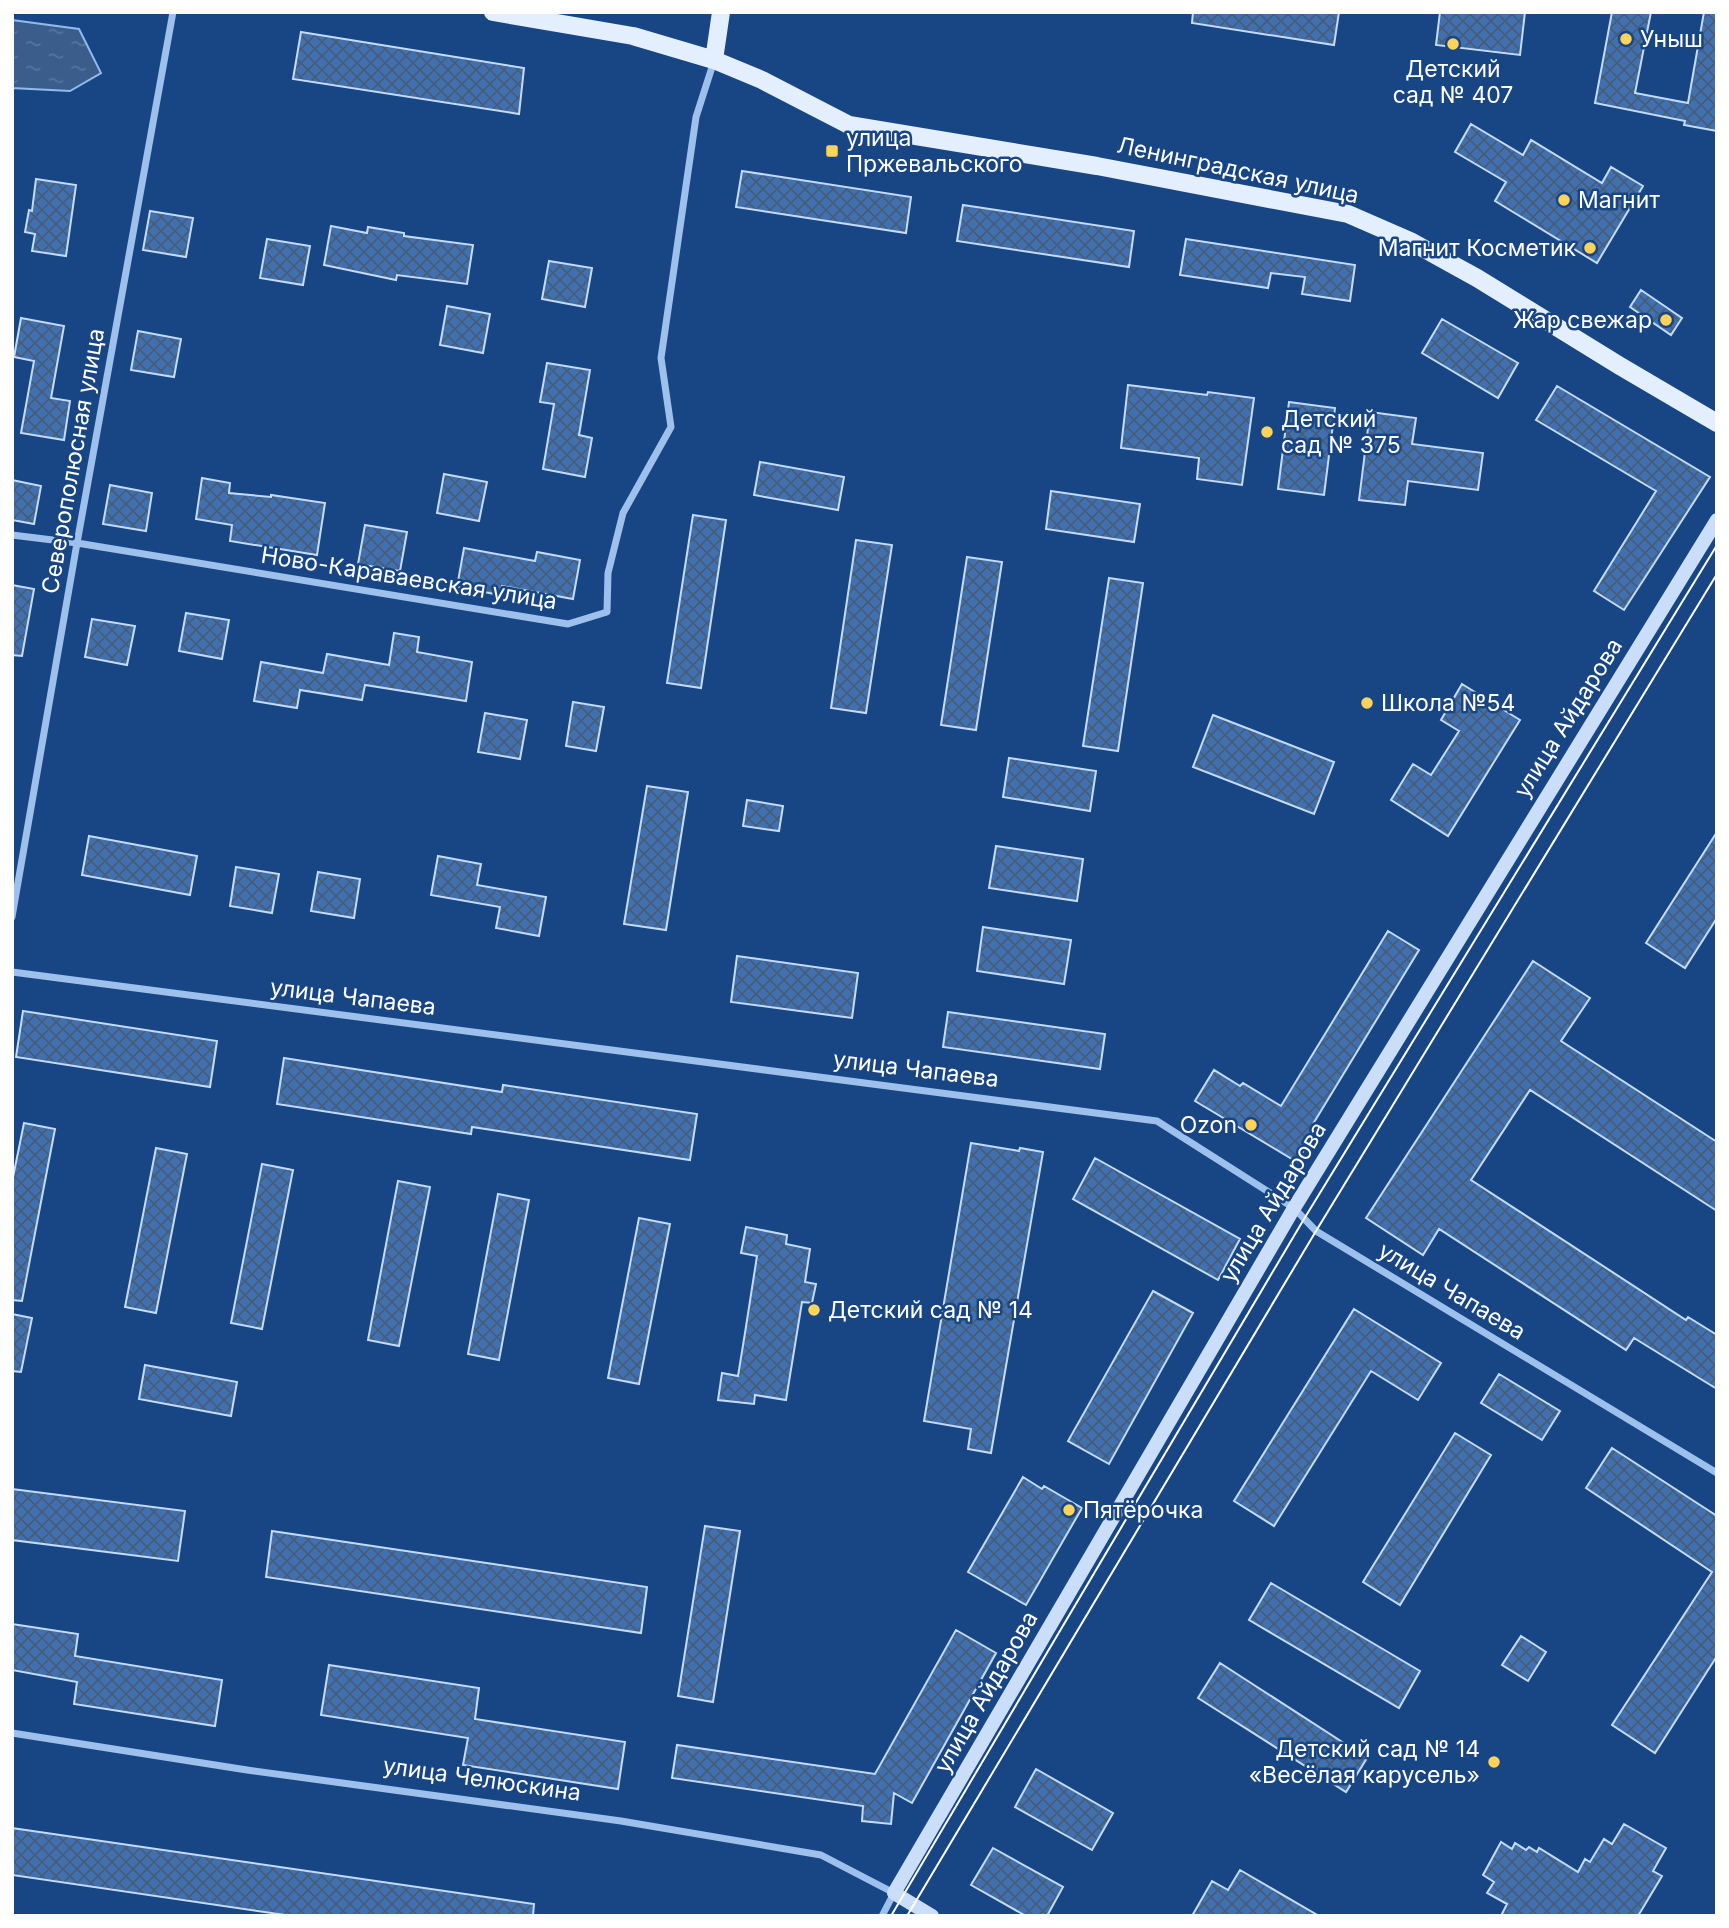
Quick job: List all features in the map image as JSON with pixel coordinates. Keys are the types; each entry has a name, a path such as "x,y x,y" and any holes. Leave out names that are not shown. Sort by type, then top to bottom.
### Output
{"main road":[{"name":"Ленинградская улица","path":"493,12 633,36 714,60 761,80 849,125 1097,166 1348,214 1410,241 1477,278 1717,423"},
{"path":"714,60 721,12"}],"street":[{"name":"Северополюсная улица","path":"12,917 173,12"},
{"name":"Ново-Караваевская улица","path":"12,535 77,542 568,624 607,612 608,573 622,513 671,427 661,358 696,117 714,60"},
{"name":"улица Айдарова","path":"882,1916 1294,1208 1717,520"},
{"name":"улица Чапаева","path":"12,972 1157,1121 1294,1208 1315,1231 1717,1473"},
{"name":"улица Челюскина","path":"12,1733 247,1770 621,1821 821,1855 932,1916"}],"water":[{"path":"12,20 79,29 101,73 70,91 12,88"}],"building":[{"path":"1193,12 1339,12 1334,45 1192,23"},
{"path":"1440,12 1525,12 1520,55 1436,45"},
{"path":"1612,12 1651,12 1635,93 1688,103 1704,12 1717,12 1717,131 1684,125 1685,121 1595,103"},
{"path":"301,32 524,68 519,114 293,79"},
{"path":"1471,124 1523,155 1531,140 1602,183 1611,167 1643,186 1597,263 1495,201 1506,182 1455,152"},
{"path":"742,171 911,197 906,233 736,207"},
{"path":"36,179 76,185 66,256 32,251 35,234 25,232 29,210 32,211"},
{"path":"963,205 1134,231 1129,267 957,241"},
{"path":"150,211 193,218 186,257 143,250"},
{"path":"331,226 367,233 368,227 404,233 404,236 473,245 467,284 397,275 396,280 324,265"},
{"path":"267,239 310,246 303,285 260,278"},
{"path":"1186,239 1355,265 1350,301 1302,294 1305,277 1271,273 1268,288 1180,275"},
{"path":"549,261 592,268 585,307 542,299"},
{"path":"1641,290 1682,318 1671,335 1630,307"},
{"path":"447,306 490,314 483,353 440,345"},
{"path":"21,318 64,326 51,398 70,401 64,440 21,433 34,361 14,357"},
{"path":"1442,319 1518,363 1498,398 1422,353"},
{"path":"138,331 181,339 174,377 131,370"},
{"path":"547,363 590,370 579,435 592,438 585,477 543,469 554,404 540,402"},
{"path":"1128,385 1254,398 1242,485 1197,479 1199,458 1121,448"},
{"path":"1557,386 1710,477 1624,610 1594,591 1656,491 1536,420"},
{"path":"1289,402 1335,408 1324,495 1278,489"},
{"path":"1370,412 1416,418 1412,444 1483,453 1478,490 1408,481 1405,505 1359,500"},
{"path":"760,462 844,477 838,510 754,495"},
{"path":"444,474 487,482 479,521 437,513"},
{"path":"202,478 230,483 229,493 271,495 325,503 317,555 230,541 232,525 196,519"},
{"path":"12,480 41,486 34,524 12,520"},
{"path":"110,485 152,493 146,531 103,524"},
{"path":"1051,491 1140,504 1134,542 1046,529"},
{"path":"693,515 726,520 701,688 667,683"},
{"path":"365,525 407,532 400,571 358,564"},
{"path":"856,540 892,545 866,713 831,708"},
{"path":"464,548 535,561 537,552 580,560 573,599 502,586 500,595 457,587"},
{"path":"967,557 1002,562 976,730 941,725"},
{"path":"1109,578 1143,583 1118,751 1083,746"},
{"path":"12,585 34,589 22,656 12,655"},
{"path":"186,613 229,620 222,659 179,651"},
{"path":"92,619 135,626 127,665 85,657"},
{"path":"394,633 419,637 417,652 472,662 466,701 365,685 362,700 300,690 297,708 254,701 261,662 323,673 327,654 389,665"},
{"path":"1462,684 1520,720 1448,836 1391,800 1413,764 1431,775 1459,731 1441,720"},
{"path":"573,702 604,707 596,751 566,746"},
{"path":"485,713 527,720 520,759 478,752"},
{"path":"1213,715 1334,762 1314,814 1193,767"},
{"path":"1009,758 1096,771 1090,811 1003,797"},
{"path":"647,786 688,792 666,930 624,924"},
{"path":"747,800 783,806 779,831 743,826"},
{"path":"1717,832 1717,918 1685,968 1646,943"},
{"path":"89,836 197,856 190,895 82,875"},
{"path":"996,846 1083,859 1077,901 989,888"},
{"path":"438,856 481,864 477,885 546,897 539,936 496,928 500,907 431,895"},
{"path":"236,867 279,874 272,913 230,906"},
{"path":"318,872 360,879 354,918 311,911"},
{"path":"983,927 1071,940 1064,984 977,971"},
{"path":"1388,931 1419,950 1313,1124 1317,1127 1297,1162 1195,1101 1214,1070 1240,1086 1243,1083 1281,1106"},
{"path":"737,956 858,973 852,1018 731,1002"},
{"path":"1533,961 1590,998 1561,1041 1717,1142 1717,1211 1530,1090 1471,1180 1686,1320 1688,1317 1717,1335 1717,1389 1634,1338 1626,1350 1439,1229 1423,1255 1366,1218"},
{"path":"23,1011 217,1041 210,1087 16,1057"},
{"path":"948,1012 1105,1034 1100,1069 943,1047"},
{"path":"284,1058 502,1092 503,1085 697,1114 690,1160 472,1127 471,1134 277,1104"},
{"path":"24,1123 55,1129 22,1301 12,1300 12,1182"},
{"path":"971,1143 1043,1152 991,1453 968,1449 971,1429 924,1421"},
{"path":"156,1148 187,1154 156,1313 125,1307"},
{"path":"1095,1158 1240,1239 1218,1280 1073,1199"},
{"path":"262,1164 293,1170 262,1329 231,1323"},
{"path":"398,1181 430,1187 399,1346 368,1340"},
{"path":"498,1194 529,1200 499,1360 468,1354"},
{"path":"639,1218 670,1224 639,1384 608,1378"},
{"path":"746,1227 787,1235 786,1244 810,1249 805,1282 816,1284 812,1303 802,1302 786,1400 755,1395 754,1404 718,1400 722,1373 738,1376 745,1333 757,1256 741,1253"},
{"path":"1153,1291 1193,1313 1109,1464 1068,1441"},
{"path":"1354,1309 1441,1363 1418,1400 1371,1371 1274,1526 1234,1501"},
{"path":"12,1314 32,1318 21,1372 12,1371"},
{"path":"145,1365 237,1382 231,1416 139,1399"},
{"path":"1499,1374 1560,1411 1542,1440 1481,1403"},
{"path":"1455,1433 1491,1455 1400,1605 1363,1582"},
{"path":"1612,1448 1717,1516 1717,1656 1655,1753 1612,1725 1712,1572 1586,1488"},
{"path":"1023,1477 1082,1508 1026,1605 968,1572"},
{"path":"12,1489 185,1511 178,1561 12,1540"},
{"path":"705,1526 740,1531 713,1702 678,1696"},
{"path":"272,1531 647,1587 641,1633 266,1577"},
{"path":"1271,1583 1420,1671 1399,1708 1249,1620"},
{"path":"12,1624 78,1634 75,1656 222,1680 215,1726 74,1704 77,1682 12,1670"},
{"path":"956,1630 996,1653 912,1803 894,1793 891,1824 862,1821 863,1806 672,1778 677,1745 875,1774"},
{"path":"1521,1636 1546,1652 1528,1681 1502,1665"},
{"path":"1220,1663 1367,1758 1346,1792 1198,1698"},
{"path":"329,1665 479,1688 475,1719 625,1742 618,1789 463,1765 468,1738 321,1715"},
{"path":"1036,1769 1113,1813 1092,1850 1015,1807"},
{"path":"1624,1824 1666,1848 1653,1871 1662,1876 1638,1916 1501,1916 1507,1904 1487,1893 1494,1882 1483,1875 1501,1842 1512,1849 1515,1843 1526,1850 1529,1847 1537,1852 1539,1848 1578,1872 1585,1859 1590,1862 1604,1839 1612,1844"},
{"path":"12,1828 534,1904 533,1916 292,1916 12,1875"},
{"path":"993,1848 1063,1887 1047,1916 1026,1916 971,1885"},
{"path":"1240,1870 1319,1916 1192,1916 1212,1881 1228,1890"}],"tram line":[{"path":"891,1916 1304,1219 1717,545"},
{"path":"907,1916 1316,1231 1717,574"}],"place":[{"name":"Уныш","path":"1626,39"},
{"name":"Детский сад № 407","path":"1453,44"},
{"name":"улица Пржевальского","path":"832,151"},
{"name":"Магнит","path":"1564,200"},
{"name":"Магнит Косметик","path":"1590,248"},
{"name":"Жар свежар","path":"1666,320"},
{"name":"Детский сад № 375","path":"1267,432"},
{"name":"Школа №54","path":"1367,703"},
{"name":"Ozon","path":"1251,1125"},
{"name":"Детский сад № 14","path":"814,1310"},
{"name":"Пятёрочка","path":"1069,1510"},
{"name":"Детский сад № 14 «Весёлая карусель»","path":"1494,1762"}]}
